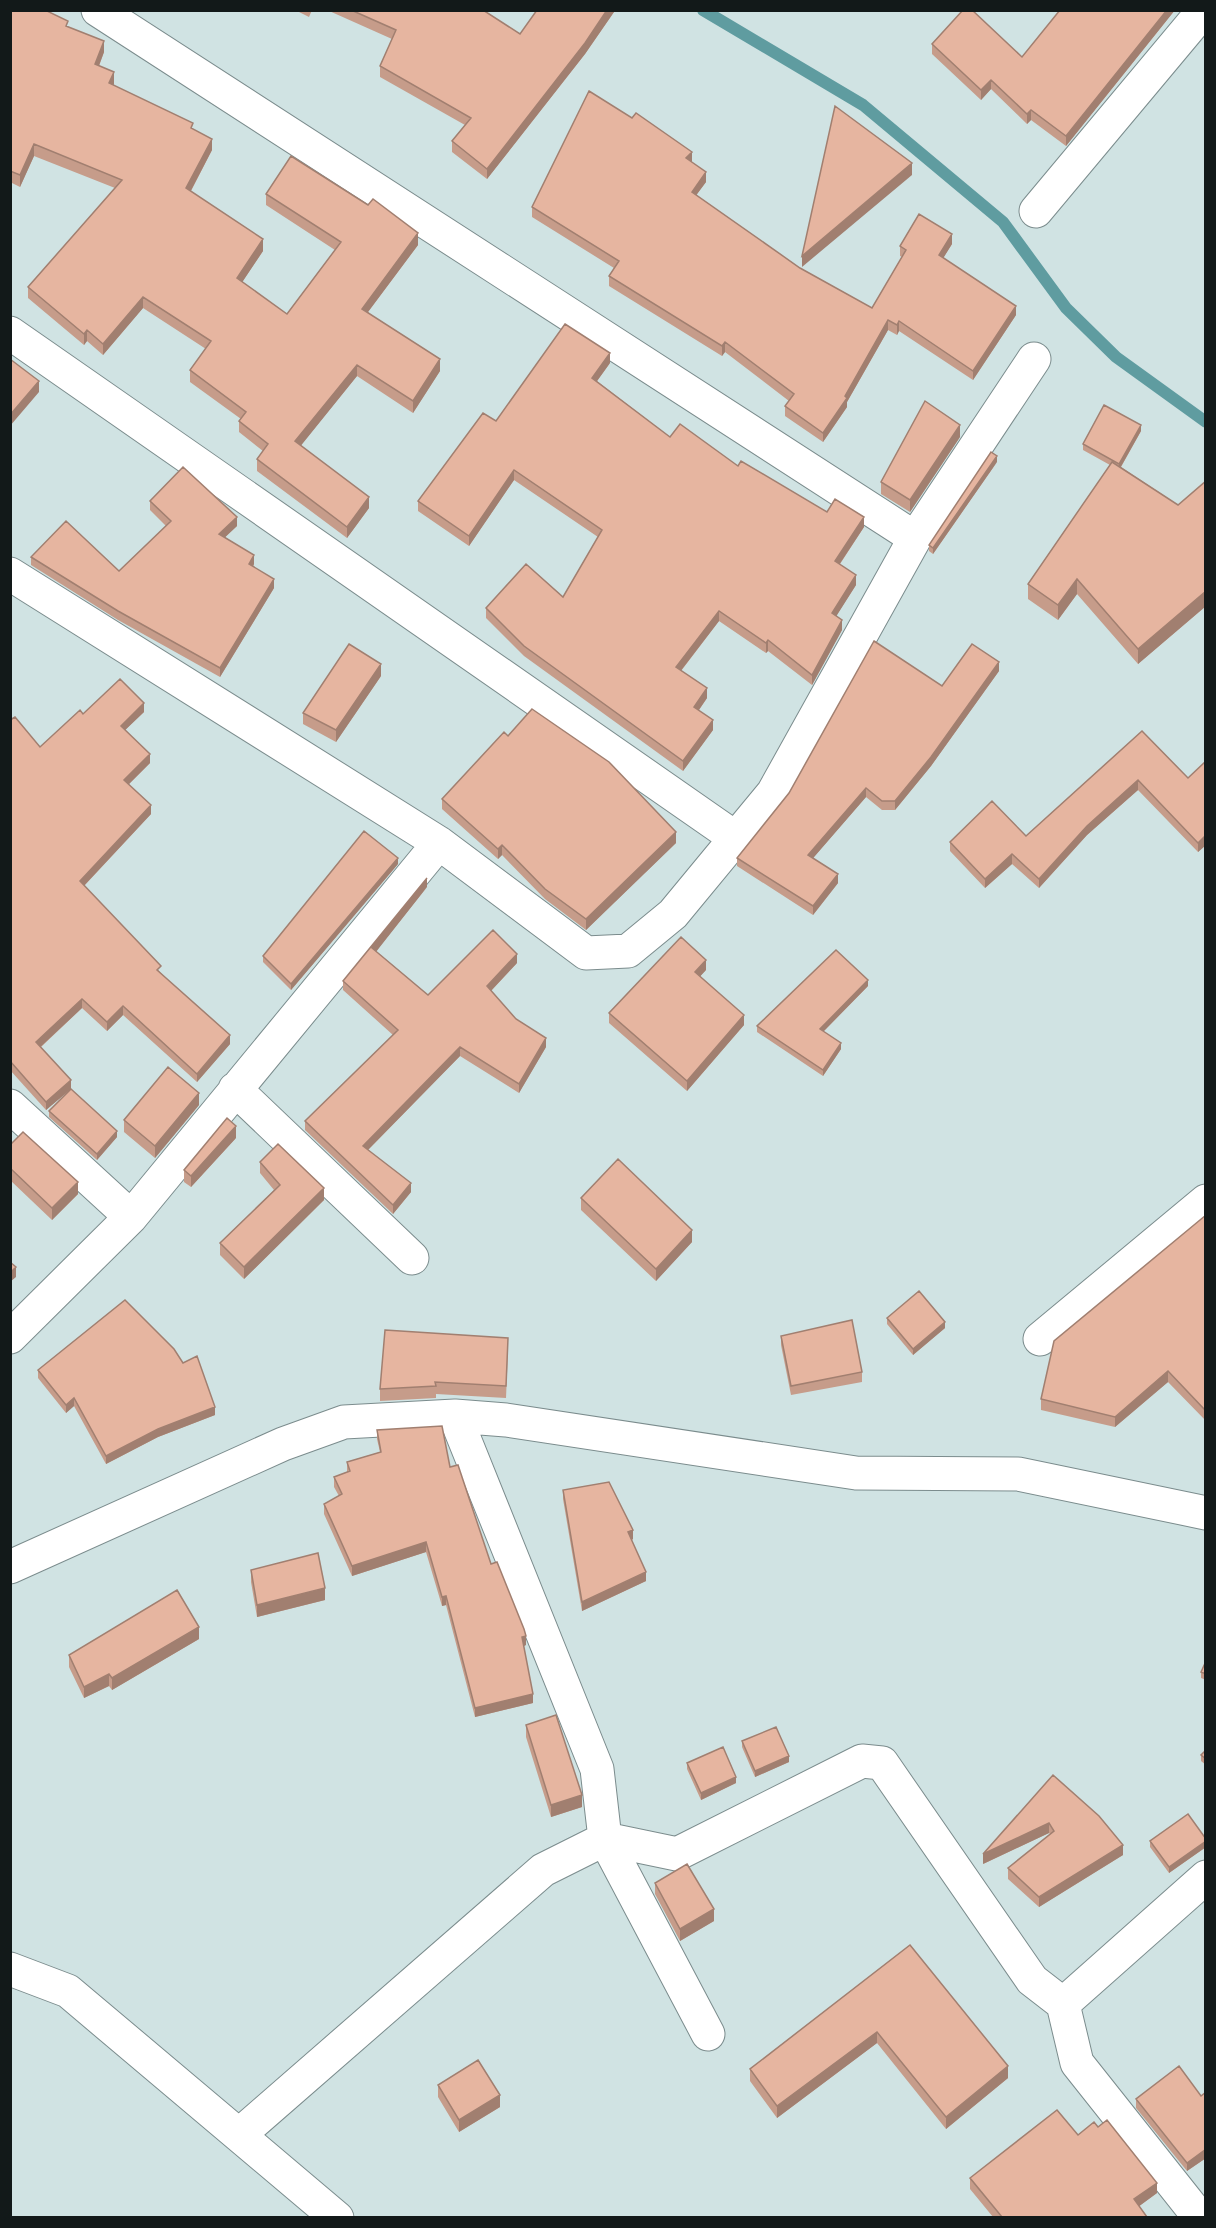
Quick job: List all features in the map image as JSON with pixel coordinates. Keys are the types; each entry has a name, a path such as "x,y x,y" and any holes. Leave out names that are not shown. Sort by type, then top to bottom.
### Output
{"street":[{"path":"98,10 915,538"},
{"path":"1035,211 1204,10"},
{"path":"10,333 736,839"},
{"path":"10,574 439,843 586,953 628,951 674,914 774,794 915,538 1034,359"},
{"path":"10,1337 131,1217 439,843"},
{"path":"235,1089 412,1258"},
{"path":"10,1106 131,1217"},
{"path":"1040,1339 1206,1202"},
{"path":"10,1567 283,1444 344,1422 454,1416 506,1420 856,1473 1018,1474 1206,1513"},
{"path":"454,1416 597,1769 605,1839 708,2034"},
{"path":"239,2135 543,1870 605,1839 677,1854 862,1761 882,1763 1032,1980 1063,2004 1077,2063 1200,2217"},
{"path":"1063,2004 1206,1877"},
{"path":"10,1969 68,1991 337,2217"}],"building":[{"path":"10,10 45,10 68,21 66,26 104,41 95,64 114,72 109,83 193,123 191,128 212,139 186,188 263,239 237,278 287,314 341,242 266,194 291,156 368,205 373,199 418,233 362,309 440,359 413,401 357,365 295,441 369,497 347,527 257,459 268,444 239,421 246,412 190,370 211,341 143,297 103,344 87,330 84,334 28,287 122,180 34,144 20,175 10,171"},
{"path":"351,10 483,10 520,34 537,10 607,10 585,43 487,169 452,141 471,118 380,66 396,30"},
{"path":"963,10 972,10 1022,57 1060,10 1167,10 1066,136 1031,110 1027,114 991,80 981,90 932,44"},
{"path":"589,91 632,118 636,113 692,152 686,158 706,172 692,192 800,268 872,308 906,250 900,246 919,214 952,234 939,255 1016,306 973,371 899,321 897,325 888,320 845,396 847,398 823,433 785,406 794,394 725,342 722,346 609,276 619,261 532,207"},
{"path":"835,106 912,163 802,256"},
{"path":"565,324 610,353 592,378 670,437 680,424 738,466 741,461 827,512 835,499 864,517 835,561 856,575 832,613 842,620 812,675 768,640 766,643 719,611 676,667 707,688 694,707 713,720 683,761 524,646 486,608 526,564 563,597 602,530 514,470 469,536 418,501 483,413 496,421"},
{"path":"10,359 39,381 10,415"},
{"path":"925,401 960,425 910,500 881,482"},
{"path":"1104,405 1141,425 1119,464 1083,444"},
{"path":"991,452 997,456 933,548 929,545"},
{"path":"1112,462 1178,505 1206,481 1206,591 1138,649 1077,579 1058,605 1028,584"},
{"path":"183,467 237,517 219,534 254,555 249,564 274,579 220,668 118,611 31,557 66,521 119,571 171,521 150,501"},
{"path":"874,641 942,686 972,644 999,662 931,757 895,801 882,801 866,788 808,855 838,874 813,906 737,858 789,793"},
{"path":"349,644 381,664 336,730 303,713"},
{"path":"120,679 144,703 121,726 150,754 124,780 151,805 80,881 161,966 157,970 230,1035 197,1074 123,1006 107,1022 82,999 36,1042 71,1080 46,1102 10,1061 10,720 15,717 40,747 80,710 83,714"},
{"path":"532,709 609,762 676,832 586,919 545,889 502,845 498,849 442,799 504,732 508,736"},
{"path":"1142,731 1188,778 1206,761 1206,835 1198,843 1138,780 1087,826 1039,879 1012,854 985,879 950,842 992,801 1026,836"},
{"path":"364,831 398,858 291,984 263,956"},
{"path":"427,878 372,948 428,995 493,930 517,954 487,986 516,1019 546,1038 519,1084 460,1047 363,1146 411,1183 393,1205 305,1121 398,1030 343,981"},
{"path":"681,937 706,960 695,972 744,1015 687,1081 609,1013"},
{"path":"836,950 868,980 820,1029 841,1043 823,1070 757,1026"},
{"path":"168,1067 199,1093 155,1146 124,1120"},
{"path":"71,1089 117,1131 97,1154 49,1111"},
{"path":"227,1118 236,1126 191,1176 184,1170"},
{"path":"23,1132 78,1182 52,1208 10,1168 10,1145"},
{"path":"278,1144 324,1188 244,1267 220,1243 280,1185 260,1162"},
{"path":"618,1159 692,1230 656,1269 581,1198"},
{"path":"1206,1215 1206,1411 1168,1371 1115,1417 1041,1399 1054,1341"},
{"path":"10,1262 16,1267 10,1273"},
{"path":"919,1291 945,1322 913,1349 887,1318"},
{"path":"125,1300 174,1349 183,1363 197,1356 215,1407 158,1429 106,1456 74,1398 66,1405 38,1370"},
{"path":"852,1320 862,1372 791,1386 781,1336"},
{"path":"385,1330 508,1338 506,1386 435,1382 436,1386 380,1389"},
{"path":"442,1426 450,1467 458,1465 491,1564 497,1562 524,1629 526,1636 522,1637 533,1694 475,1708 446,1596 442,1597 426,1542 352,1566 324,1504 342,1494 334,1477 350,1471 347,1462 381,1452 377,1430"},
{"path":"609,1482 633,1530 628,1532 646,1572 582,1602 563,1490"},
{"path":"318,1553 325,1588 257,1605 251,1570"},
{"path":"177,1590 199,1627 112,1678 109,1674 84,1687 69,1655"},
{"path":"1206,1661 1206,1674 1201,1672"},
{"path":"556,1715 582,1795 551,1805 526,1725"},
{"path":"776,1727 789,1756 755,1771 742,1741"},
{"path":"723,1747 736,1777 701,1793 687,1763"},
{"path":"1053,1775 1099,1816 1123,1845 1039,1897 1008,1868 1054,1831 1049,1823 983,1854"},
{"path":"1188,1814 1206,1841 1169,1867 1150,1841"},
{"path":"687,1864 714,1909 680,1929 655,1883"},
{"path":"910,1945 1008,2066 946,2117 877,2032 777,2106 750,2069"},
{"path":"478,2060 500,2095 459,2120 438,2085"},
{"path":"1179,2066 1201,2096 1206,2092 1206,2149 1187,2163 1136,2099"},
{"path":"1057,2110 1078,2135 1094,2122 1098,2127 1107,2120 1157,2183 1134,2199 1147,2217 1002,2217 970,2178"}],"waterway":[{"path":"703,10 863,105 1003,222 1066,308 1116,357 1206,422"}]}
